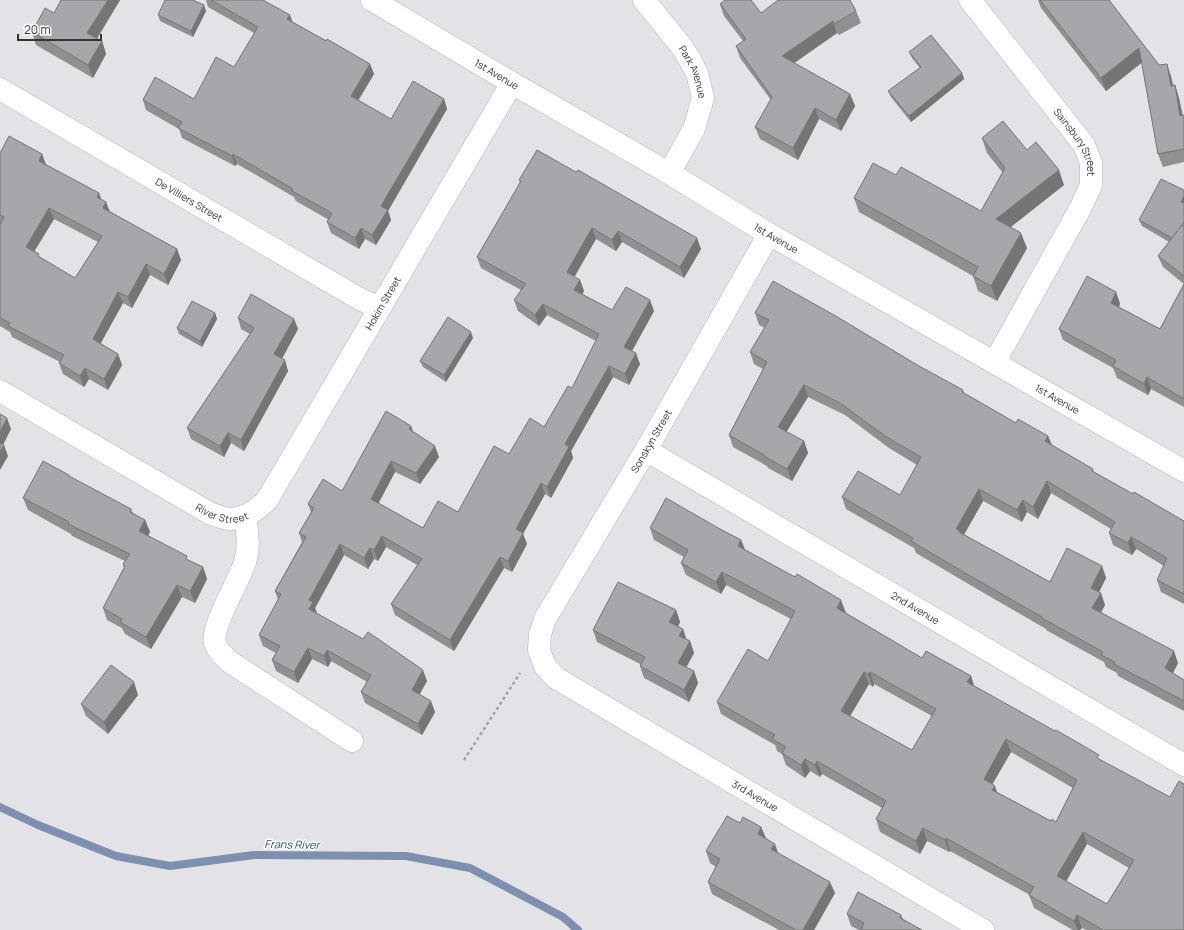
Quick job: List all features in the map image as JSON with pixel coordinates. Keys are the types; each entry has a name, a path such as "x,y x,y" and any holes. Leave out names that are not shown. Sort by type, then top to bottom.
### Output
{"street":[{"name":"1st Avenue","path":"372,0 512,83 669,173 769,234 1184,471"},
{"name":"Park Avenue","path":"644,0 682,47 690,60 697,73 703,98 694,129 669,173"},
{"name":"Sainsbury Street","path":"970,0 1084,145 1091,164 1091,185 1081,207 994,362"},
{"name":"Hokim Street","path":"245,516 256,510 267,500 512,83"},
{"name":"De Villiers Street","path":"0,89 358,298 379,308"},
{"name":"Sonskyn Street","path":"539,650 540,634 545,619 646,450 769,234"},
{"name":"River Street","path":"0,391 211,514 230,519 245,516 248,539 245,562 214,635 215,645 230,662 352,741"},
{"name":"2nd Avenue","path":"646,450 1184,765"},
{"name":"3rd Avenue","path":"539,650 545,666 556,678 983,930"}],"path":[{"path":"464,760 515,680 539,650"}],"building":[{"path":"61,0 108,0 87,33 102,41 88,65 32,32 45,8 54,13"},
{"path":"165,0 193,0 204,5 191,31 158,15"},
{"path":"211,0 263,0 290,15 287,19 326,41 327,39 370,64 351,96 391,119 413,81 444,99 381,206 388,210 372,235 361,228 355,238 327,222 332,213 292,191 293,189 233,154 232,156 178,128 182,122 143,100 155,77 194,99 216,57 234,67 258,27"},
{"path":"725,0 751,0 761,13 778,0 850,0 856,11 834,24 833,21 782,56 850,94 836,120 815,108 793,148 755,127 772,97 736,46 746,39 720,4"},
{"path":"1040,0 1109,0 1159,65 1167,64 1171,86 1175,85 1180,116 1184,115 1184,149 1158,154 1139,48 1101,78"},
{"path":"931,35 962,73 909,116 888,91 921,67 909,52"},
{"path":"1003,121 1027,150 1036,142 1059,170 996,219 1021,233 991,286 973,276 978,267 854,198 873,163 896,175 901,167 981,211 1005,168 982,138"},
{"path":"9,136 42,154 39,161 99,193 97,197 106,202 103,208 177,249 164,274 146,264 128,297 118,292 93,339 118,354 104,379 85,368 80,376 59,363 64,355 8,326 10,323 0,318 0,225 4,217 0,215 0,153","holes":["49,208 102,236 75,278 26,247"]},
{"path":"537,150 576,172 578,170 697,238 680,267 618,231 612,240 592,228 567,272 580,280 574,290 612,310 626,287 650,300 624,347 636,353 625,374 609,366 565,444 569,447 547,487 541,483 516,529 523,533 508,561 500,557 450,640 391,604 422,559 382,536 374,550 370,548 364,558 340,544 309,600 313,602 309,609 363,639 368,632 423,670 412,690 431,701 418,724 361,692 371,675 327,650 324,656 308,648 294,672 272,660 280,646 259,635 281,594 275,591 306,537 299,533 314,508 308,504 323,479 342,491 386,411 411,426 409,429 435,446 416,473 391,461 371,499 423,528 438,501 458,512 494,446 509,454 530,418 544,427 568,386 572,388 599,334 543,304 535,315 514,300 526,284 477,257 521,181 519,180"},
{"path":"1161,179 1184,190 1184,196 1181,202 1184,203 1184,222 1172,238 1139,220"},
{"path":"1182,225 1184,227 1184,276 1158,256"},
{"path":"1087,276 1116,292 1111,303 1160,329 1184,284 1184,399 1147,377 1144,384 1113,366 1116,360 1059,329"},
{"path":"773,281 963,390 962,392 1016,423 1018,419 1048,436 1045,441 1093,469 1092,471 1133,494 1134,492 1184,521 1184,594 1157,580 1167,558 1131,537 1128,543 1109,533 1115,522 1047,481 1033,507 1023,500 1017,510 979,489 956,529 1050,582 1067,548 1102,566 1091,588 1101,593 1092,608 1174,651 1165,668 1184,680 1184,701 1114,664 1115,662 1101,655 1103,652 911,541 913,538 842,497 858,471 900,495 921,457 885,436 840,403 804,385 778,427 804,441 787,469 729,435 767,362 750,352 769,320 755,313"},
{"path":"251,294 294,319 274,354 285,360 241,440 228,433 220,446 187,428 254,328 238,318"},
{"path":"192,301 215,313 200,341 177,328"},
{"path":"448,317 471,332 444,375 420,361"},
{"path":"0,414 7,418 0,432"},
{"path":"0,443 4,445 0,452"},
{"path":"43,461 131,509 130,512 145,520 139,531 187,556 186,559 203,567 190,591 177,585 146,637 120,622 122,619 103,608 125,566 123,564 130,554 68,524 69,522 23,498"},
{"path":"666,498 741,540 738,546 795,577 797,574 841,600 837,608 922,658 926,651 971,676 967,682 1099,755 1097,758 1170,797 1179,781 1184,784 1184,930 1103,930 1077,915 1074,921 1029,895 1034,887 946,838 945,840 923,828 916,841 876,819 886,801 817,761 815,765 805,759 801,765 782,753 786,747 772,739 775,735 717,702 748,649 768,661 795,611 722,572 716,582 681,563 688,550 650,528","holes":["864,672 868,674 870,672 936,709 912,750 841,711","1006,739 1077,780 1056,822 1052,819 1051,821 992,790 995,786 984,779","1083,832 1134,860 1107,904 1057,876"]},
{"path":"618,582 676,610 669,622 683,629 679,636 690,641 678,663 694,671 684,690 640,666 645,657 593,630"},
{"path":"111,665 134,682 104,722 81,704"},
{"path":"727,816 740,823 743,817 761,827 758,834 775,844 771,849 830,882 803,930 796,930 708,882 720,859 706,851"},
{"path":"858,892 901,915 900,918 922,930 861,930 864,923 847,914"}],"waterway":[{"name":"Frans River","path":"0,807 38,825 116,856 170,866 254,855 406,856 470,868 563,917 578,930"}]}
